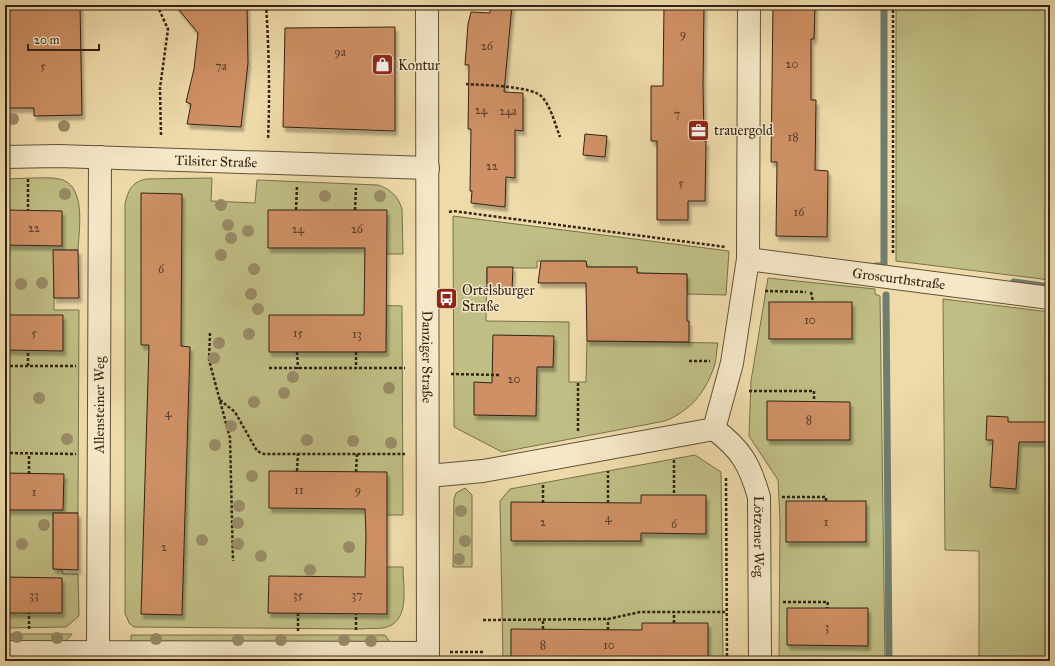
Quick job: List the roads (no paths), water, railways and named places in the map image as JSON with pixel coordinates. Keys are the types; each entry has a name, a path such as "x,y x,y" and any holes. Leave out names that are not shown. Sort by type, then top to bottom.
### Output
{"street":[{"name":"Danziger Straße","path":"427,5 428,657"},
{"path":"428,476 482,471 714,429 732,363 748,259 749,5"},
{"name":"Tilsiter Straße","path":"5,157 100,157 428,168"},
{"name":"Allensteiner Weg","path":"98,653 100,157"},
{"name":"Groscurthstraße","path":"748,259 1050,298"},
{"name":"Lötzener Weg","path":"714,429 728,439 743,457 752,473 759,497 760,661"},
{"path":"5,652 428,657"}],"waterway":[{"path":"876,266 884,266 884,5"},
{"path":"1014,282 1050,287"},
{"path":"886,295 889,661"}],"place":[{"name":"Kontur","path":"383,65"},
{"name":"trauergold","path":"698,130"},
{"name":"Ortelsburger Straße","path":"447,298"}]}
